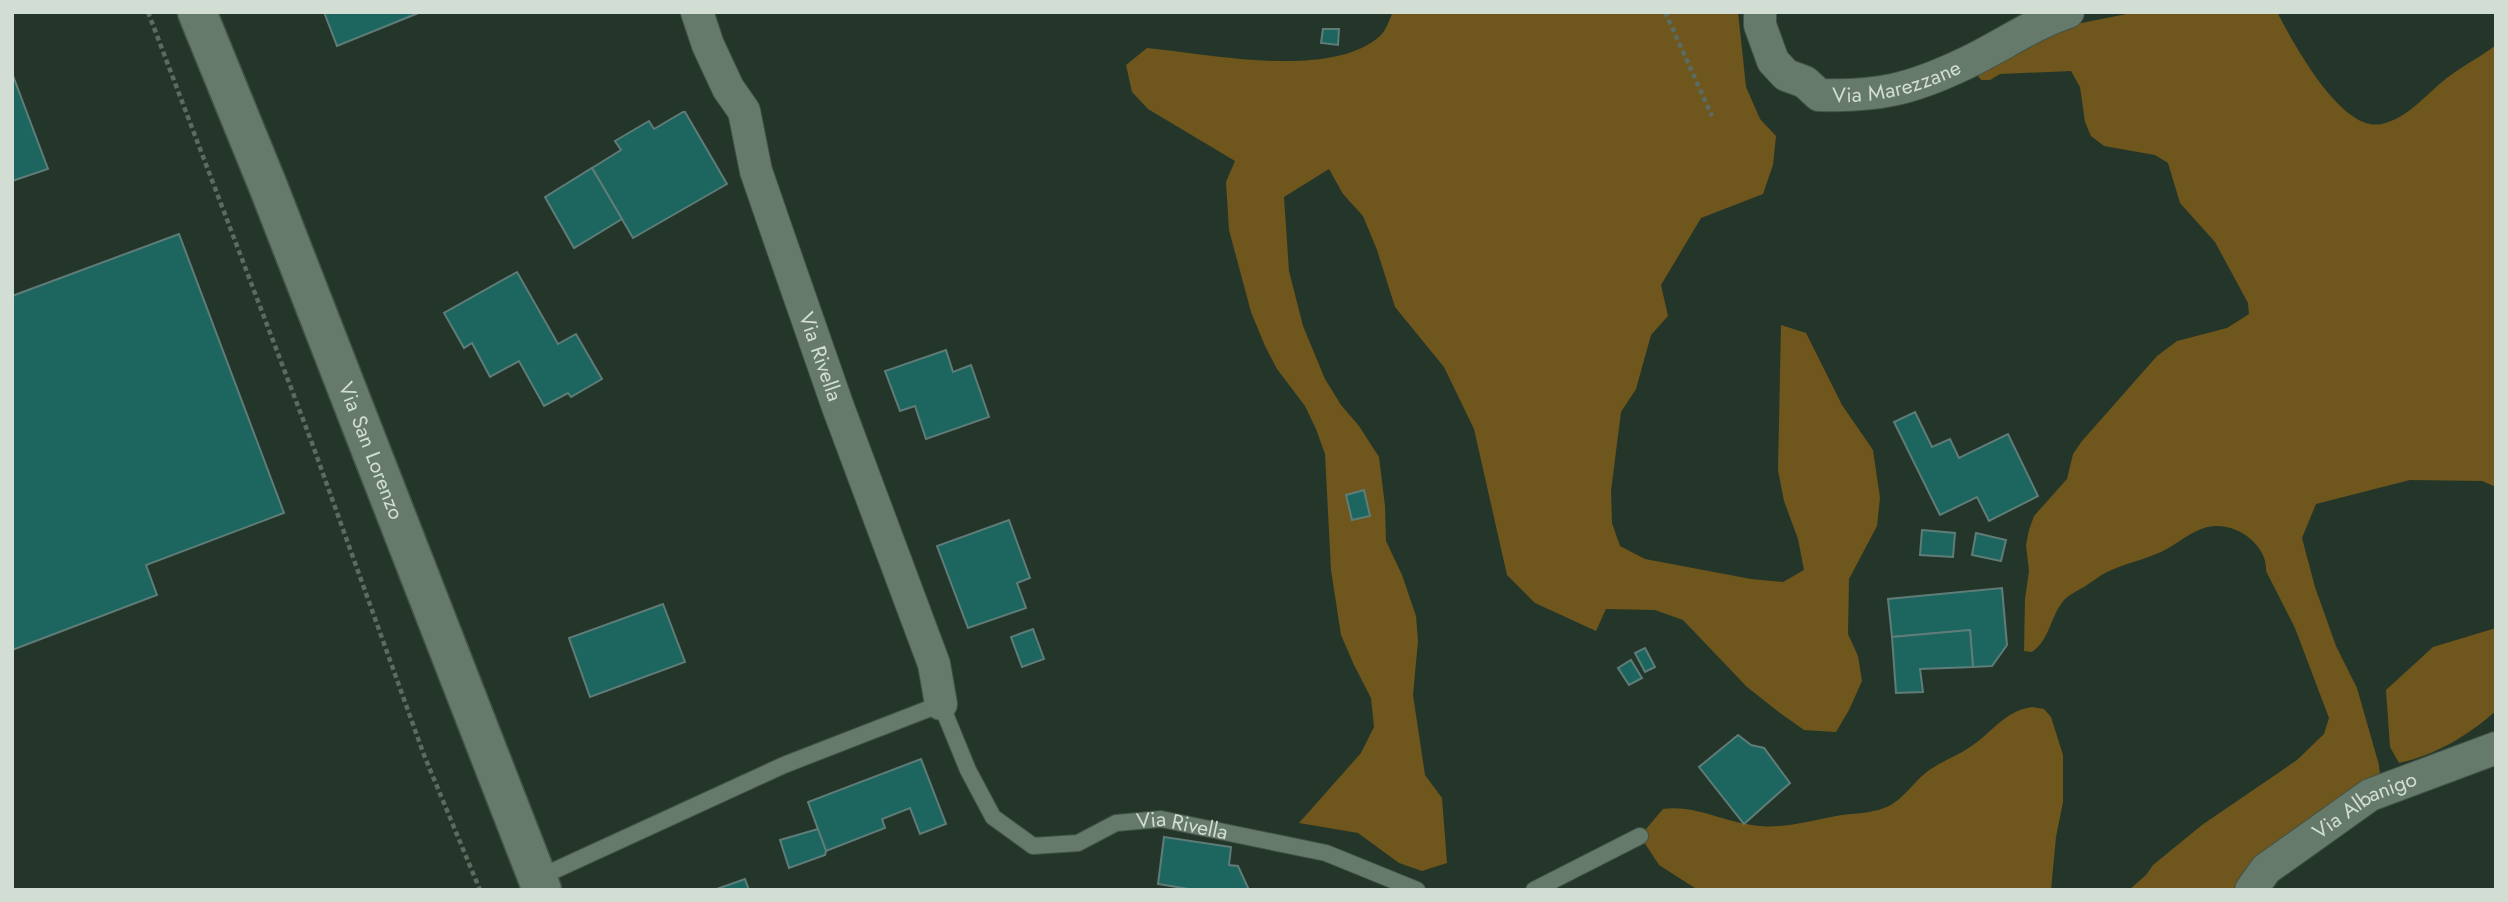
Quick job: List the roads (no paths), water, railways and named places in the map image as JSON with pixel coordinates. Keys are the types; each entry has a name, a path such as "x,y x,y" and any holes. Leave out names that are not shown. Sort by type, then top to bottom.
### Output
{"main road":[{"name":"Via San Lorenzo","path":"197,12 268,186 540,884"}],"street":[{"name":"Via Rivella","path":"698,12 708,45 727,89 744,111 757,171 772,218 838,407 934,664 941,704"},
{"name":"Via Marezzane","path":"1760,12 1760,24 1773,61 1786,75 1804,82 1819,95 1858,97 1902,90 1966,63 2068,12"},
{"name":"Via Albanigo","path":"2251,890 2266,869 2370,795 2496,748"}],"lane":[{"path":"540,884 784,765 941,704"},
{"name":"Via Rivella","path":"941,704 968,770 993,817 1033,846 1078,843 1116,823 1161,819 1326,853 1416,890"},
{"path":"1534,890 1640,836"}]}
